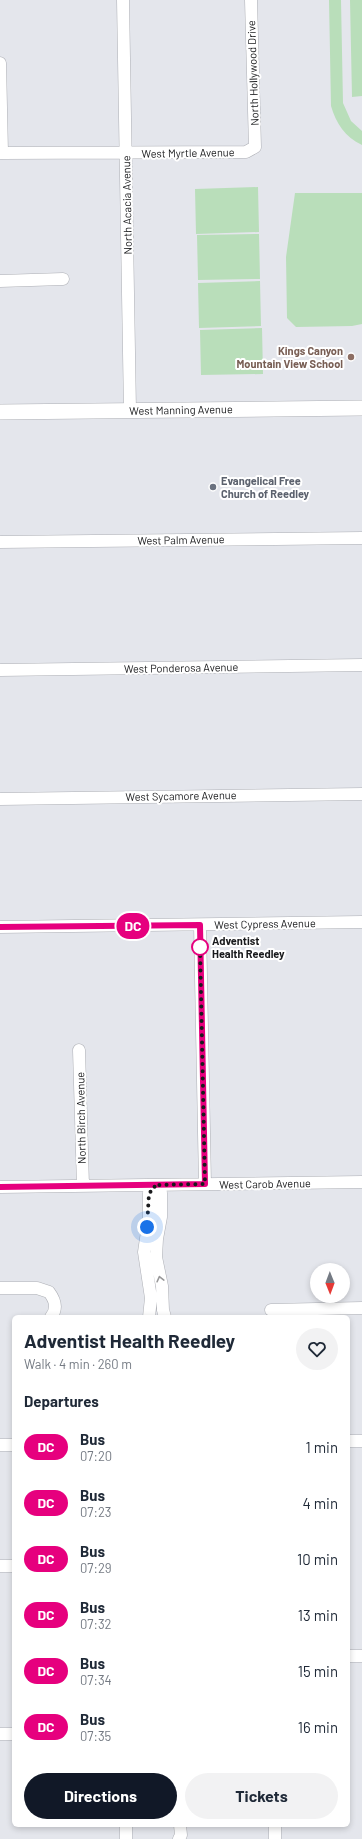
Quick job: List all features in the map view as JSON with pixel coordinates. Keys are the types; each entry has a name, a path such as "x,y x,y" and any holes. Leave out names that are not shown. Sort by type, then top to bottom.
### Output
{"main road":[{"name":"West Manning Avenue","path":"0,412 362,408"}],"street":[{"name":"North Acacia Avenue","path":"123,0 130,410"},
{"name":"North Hollywood Drive","path":"252,0 256,147"},
{"path":"0,63 1,153"},
{"name":"West Myrtle Avenue","path":"1,153 61,152 126,154 246,152 256,147"},
{"path":"0,281 63,279"},
{"name":"West Palm Avenue","path":"0,542 362,538"},
{"name":"West Ponderosa Avenue","path":"0,670 362,665"},
{"name":"West Sycamore Avenue","path":"0,799 362,794"},
{"name":"West Cypress Avenue","path":"0,927 362,922"},
{"path":"200,925 205,1184"},
{"name":"North Birch Avenue","path":"80,1050 83,1186"},
{"name":"West Carob Avenue","path":"0,1187 83,1186 153,1189 205,1184 362,1182"},
{"path":"149,1315 151,1298 144,1252 153,1189 161,1193 161,1217 156,1256 162,1286 164,1315"},
{"path":"0,1288 37,1288 49,1292 55,1301 52,1315"},
{"path":"271,1310 362,1308"},
{"path":"350,1441 362,1441"},
{"path":"0,1445 12,1445"},
{"path":"0,1566 12,1566"},
{"path":"350,1656 362,1656"},
{"path":"0,1734 12,1734"},
{"path":"126,1827 126,1839"},
{"path":"179,1839 181,1835 180,1827"},
{"path":"275,1827 275,1839"}],"green space":[{"path":"329,0 341,0 343,103 351,121 362,131 362,145 346,134 342,129 331,106"},
{"path":"350,0 362,0 362,96 352,97"},
{"path":"258,187 259,232 196,234 195,189"},
{"path":"295,193 362,193 362,324 352,326 296,327 287,318 286,257"},
{"path":"259,234 260,279 198,280 197,235"},
{"path":"260,281 261,326 199,328 198,283"},
{"path":"262,328 263,374 201,375 200,330"}],"bus line":[{"name":"DC","path":"0,927 200,925 205,1184 0,1187"}],"place":[{"name":"Kings Canyon Mountain View School","path":"351,357"},
{"name":"Evangelical Free Church of Reedley","path":"213,487"},
{"name":"Adventist Health Reedley","path":"200,947"}],"route":[{"path":"147,1227 149,1214 149,1193 155,1188 154,1185 205,1184 200,947"}]}
